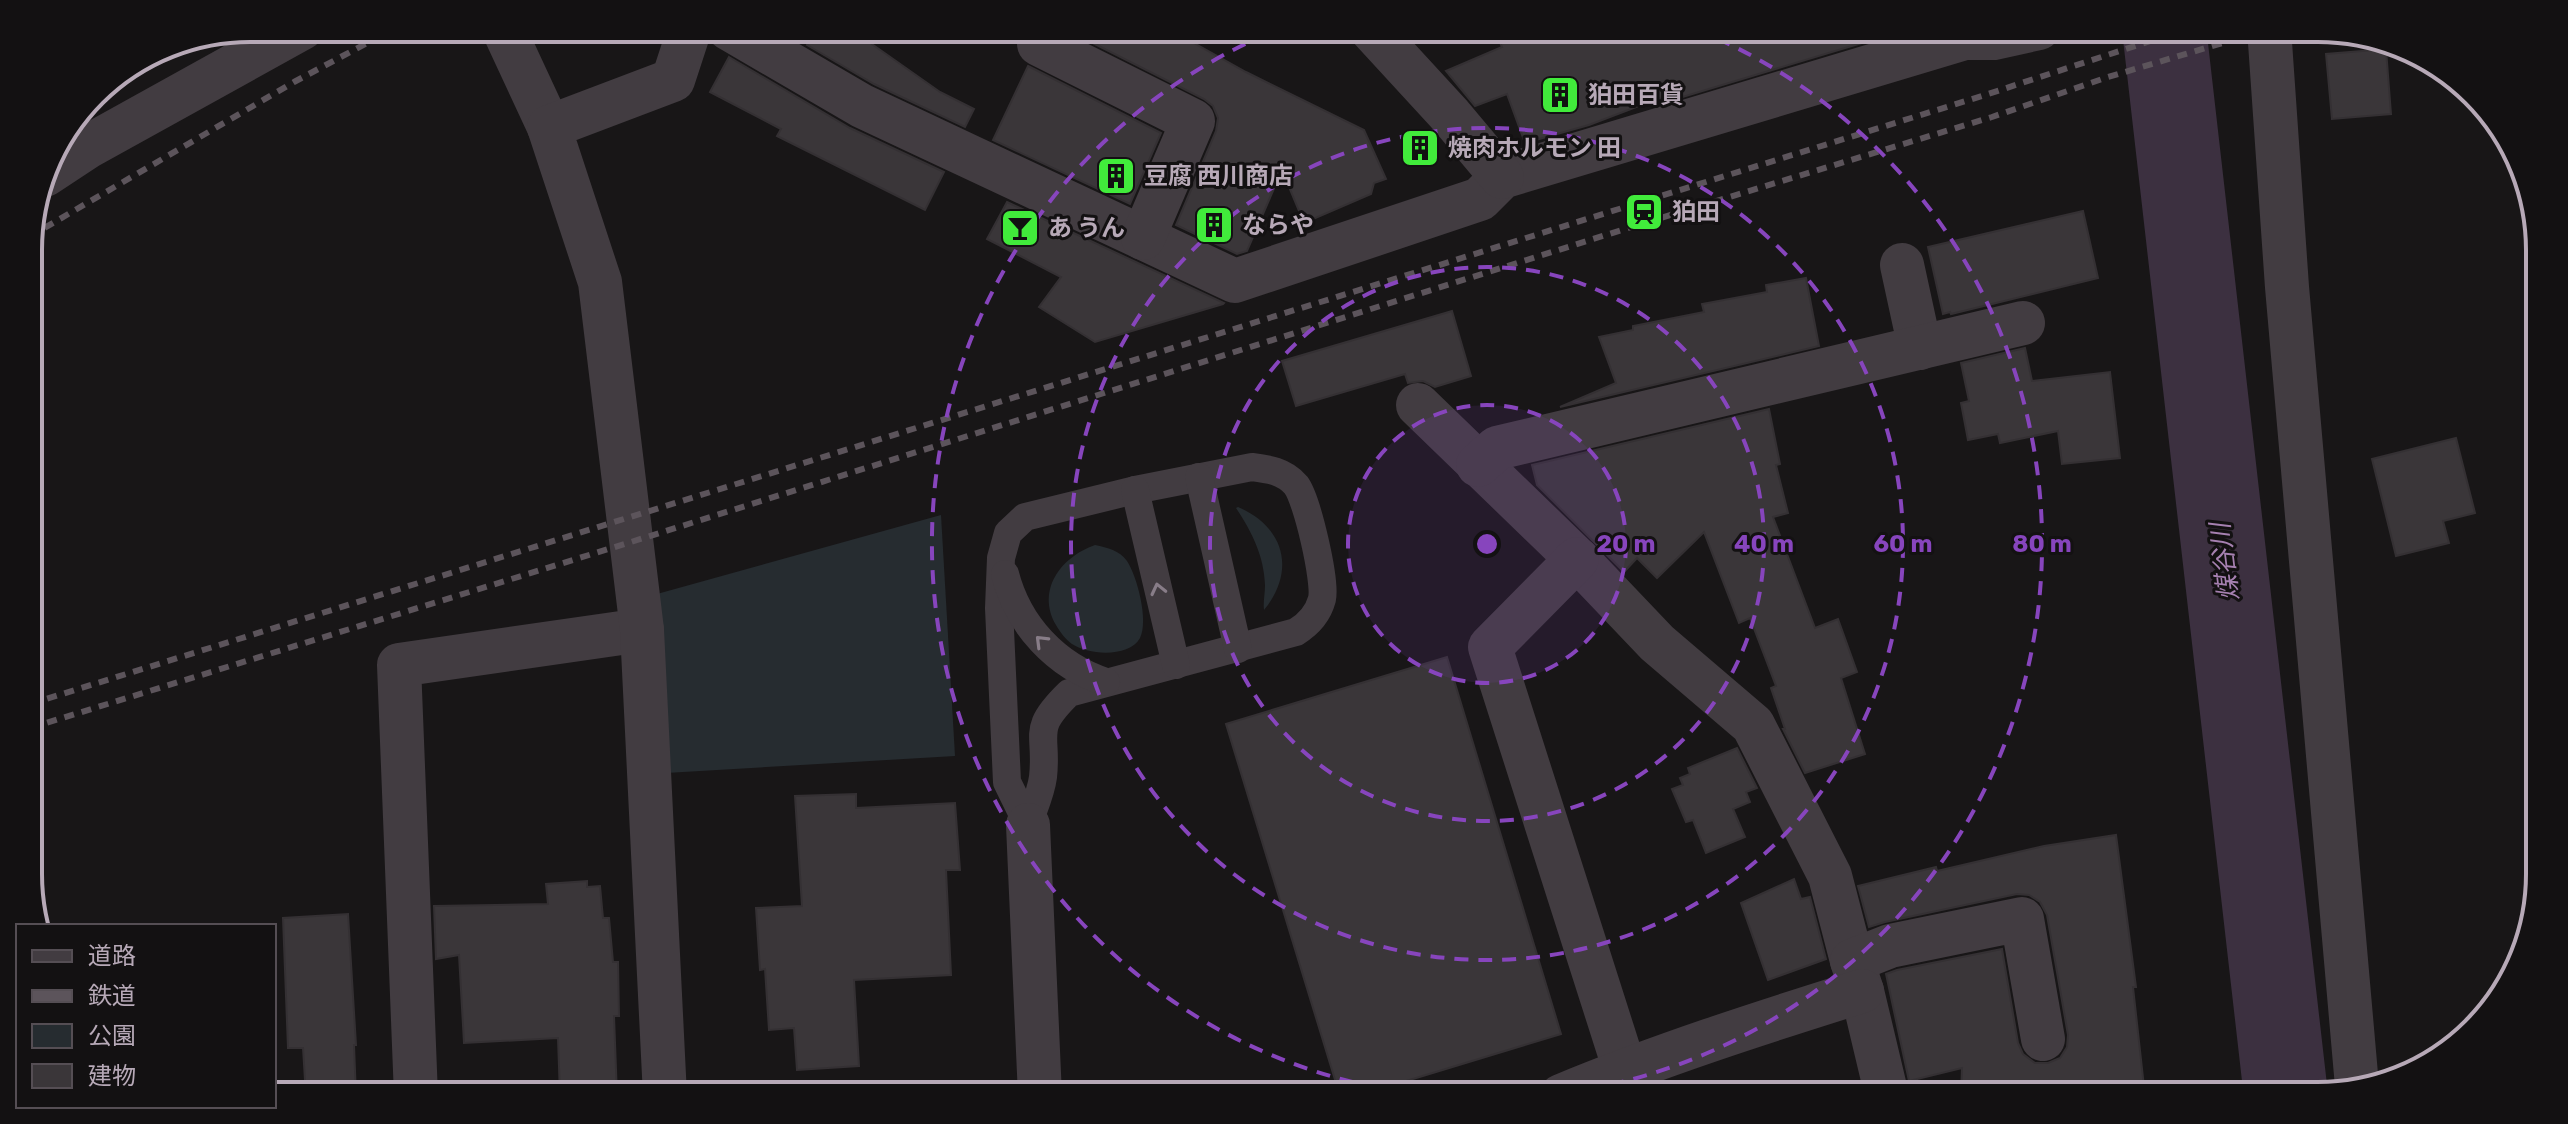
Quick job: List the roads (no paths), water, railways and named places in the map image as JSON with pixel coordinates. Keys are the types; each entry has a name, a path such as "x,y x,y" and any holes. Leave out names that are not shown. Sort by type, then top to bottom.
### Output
{"street":[{"path":"61,165 277,42"},
{"path":"510,42 549,127 600,282 642,630 664,1082"},
{"path":"549,127 673,80 685,42"},
{"path":"752,42 862,106 1235,281 1480,199 1502,177 1936,42"},
{"path":"1383,42 1502,177"},
{"path":"2270,42 2289,318 2356,1078"},
{"path":"1039,44 1193,121 1143,238"},
{"path":"1902,265 1920,348"},
{"path":"1478,465 1497,448 2023,323"},
{"path":"1418,405 1577,559 1657,643 1753,725 1830,876 1884,1082"},
{"path":"1577,559 1490,647 1625,1070"},
{"path":"415,1082 399,665 642,630"},
{"path":"1028,825 1039,1082"},
{"path":"1595,1082 1857,976 1890,946 2022,919 2043,1039"}],"lane":[{"path":"1252,467 1275,469 1297,486 1309,518 1323,582 1317,612 1308,624 1296,632 1069,693 1049,712 1042,734 1043,778 1028,825 1007,782 999,608 1001,558 1008,533 1025,517 1135,490 1252,467"},
{"path":"1199,477 1238,649"},
{"path":"1135,490 1176,665"},
{"path":"1001,558 1010,595 1030,629 1059,658 1106,682"}],"waterway":[{"name":"煤谷川","path":"2166,42 2284,1082"}],"railway":[{"path":"43,229 294,82 369,42"},
{"path":"42,700 2147,42"},
{"path":"42,724 2226,42"}],"place":[{"name":"狛田百貨","path":"1560,95"},
{"name":"焼肉ホルモン 田","path":"1420,148"},
{"name":"豆腐 西川商店","path":"1116,176"},
{"name":"狛田","path":"1644,212"},
{"name":"ならや","path":"1214,225"},
{"name":"あ うん","path":"1020,228"}]}
